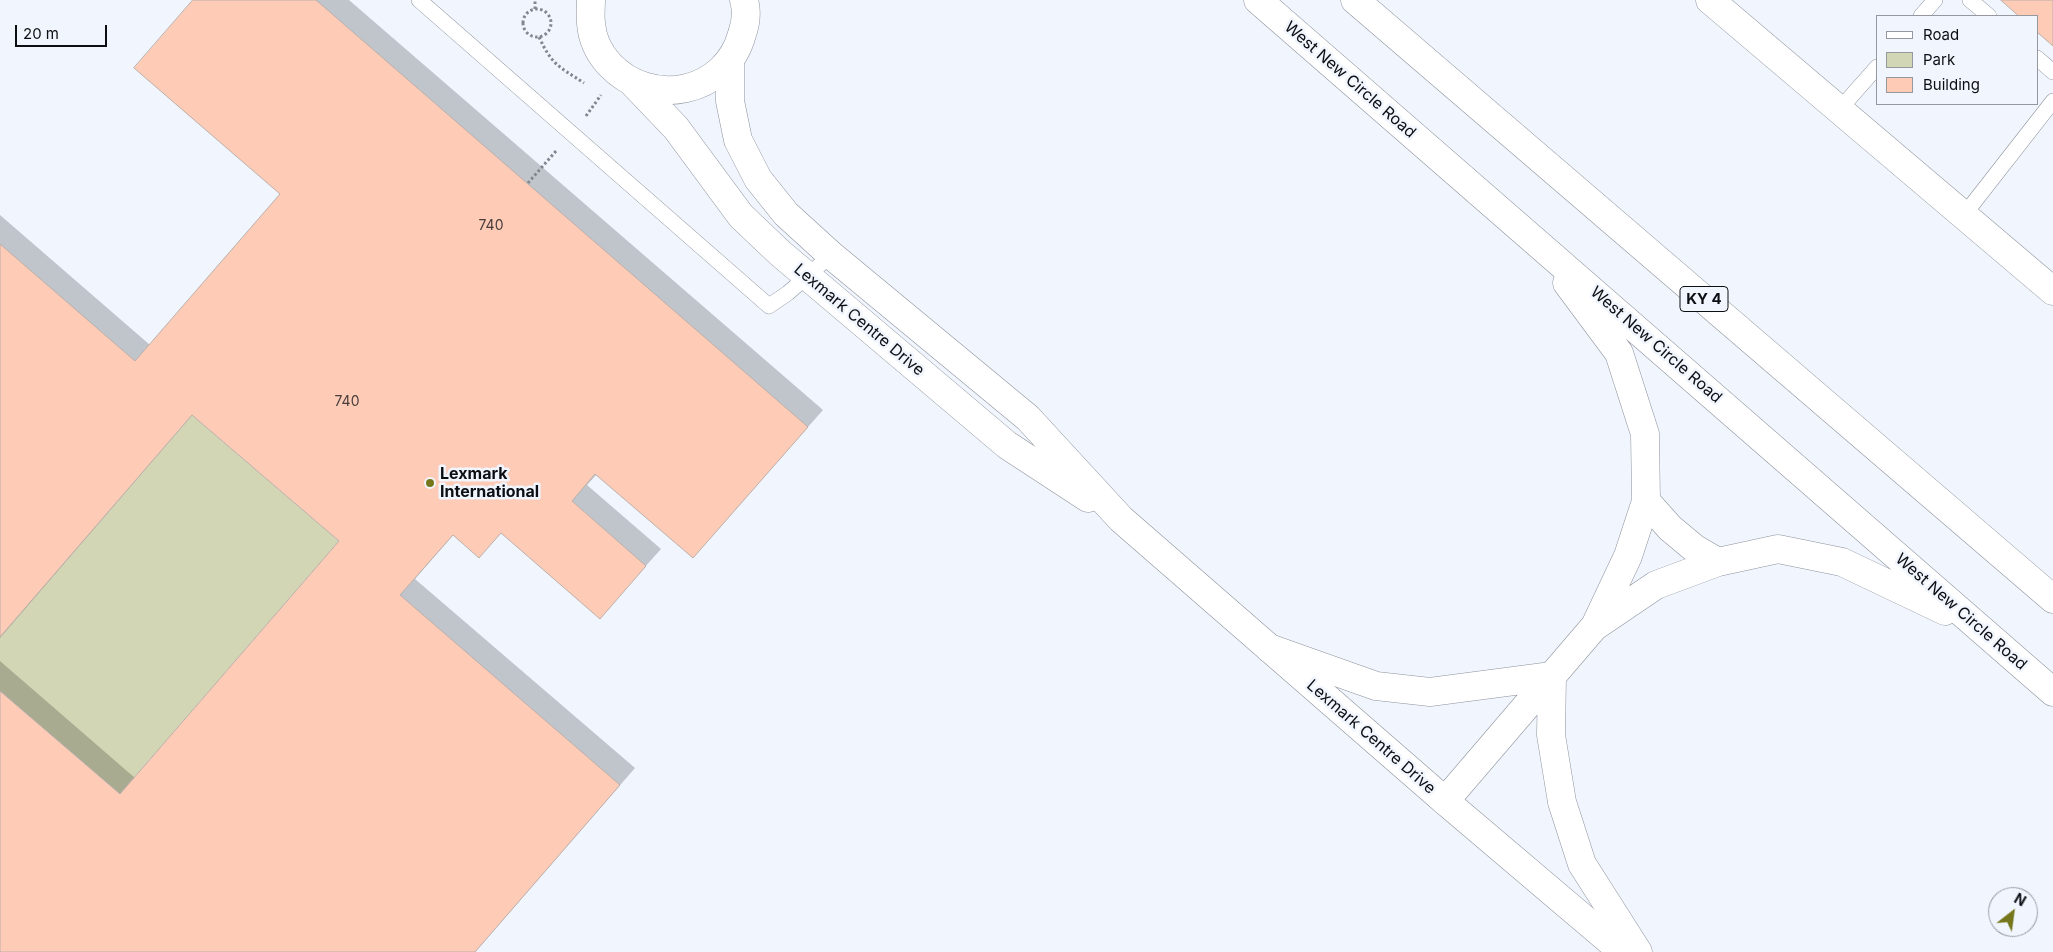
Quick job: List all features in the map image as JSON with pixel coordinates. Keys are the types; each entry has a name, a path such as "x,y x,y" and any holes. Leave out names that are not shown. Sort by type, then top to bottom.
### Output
{"main road":[{"path":"568,0 580,9 591,12 595,41 604,58 616,71 632,82 652,89 675,90 696,85 715,75 730,60 740,44 747,3"},
{"name":"West New Circle Road","path":"1258,0 2053,692"},
{"name":"KY 4","path":"1355,0 2053,599"},
{"path":"1710,0 2053,291"},
{"name":"Lexmark Centre Drive","path":"730,60 730,101 738,140 758,179 786,214 831,255 1028,418 1121,519 1445,802 1623,952"},
{"name":"Lexmark Centre Drive","path":"632,82 676,128 741,216 808,276 1007,445 1121,519"},
{"path":"1445,802 1594,627 1628,556 1646,500 1645,434 1619,353 1535,240"},
{"path":"1646,500 1670,528 1694,548 1718,562"},
{"path":"1594,627 1656,585 1718,562 1778,549 1842,562 1977,626"},
{"path":"1269,648 1376,686 1430,692 1552,676"},
{"path":"1552,676 1551,735 1562,802 1582,864 1638,952"}],"lane":[{"path":"419,0 769,306 788,293 831,255"},
{"path":"1922,15 1935,0"},
{"path":"1970,0 1988,15"},
{"path":"2038,59 2053,72"},
{"path":"1839,110 1876,68"},
{"path":"1964,215 2053,102"}],"path":[{"path":"535,0 535,10"},
{"path":"535,10 543,11 551,21 547,33 539,37 530,34 524,28 526,14 535,10"},
{"path":"539,37 549,58 556,65 589,87"},
{"path":"583,120 602,96 596,91"},
{"path":"528,183 556,151"}],"green space":[{"path":"192,415 339,541 120,794 0,691 0,637"}],"building":[{"name":"Lexmark International","path":"193,0 316,0 808,427 693,558 595,474 572,501 646,566 600,619 501,533 479,558 453,535 400,595 620,785 475,952 0,952 0,691 120,794 339,541 192,415 0,637 0,244 135,361 280,194 134,68"},
{"path":"2001,0 2053,0 2053,46 2038,33 2038,15 2018,15"}],"place":[{"name":"Lexmark International","path":"430,483"}]}
